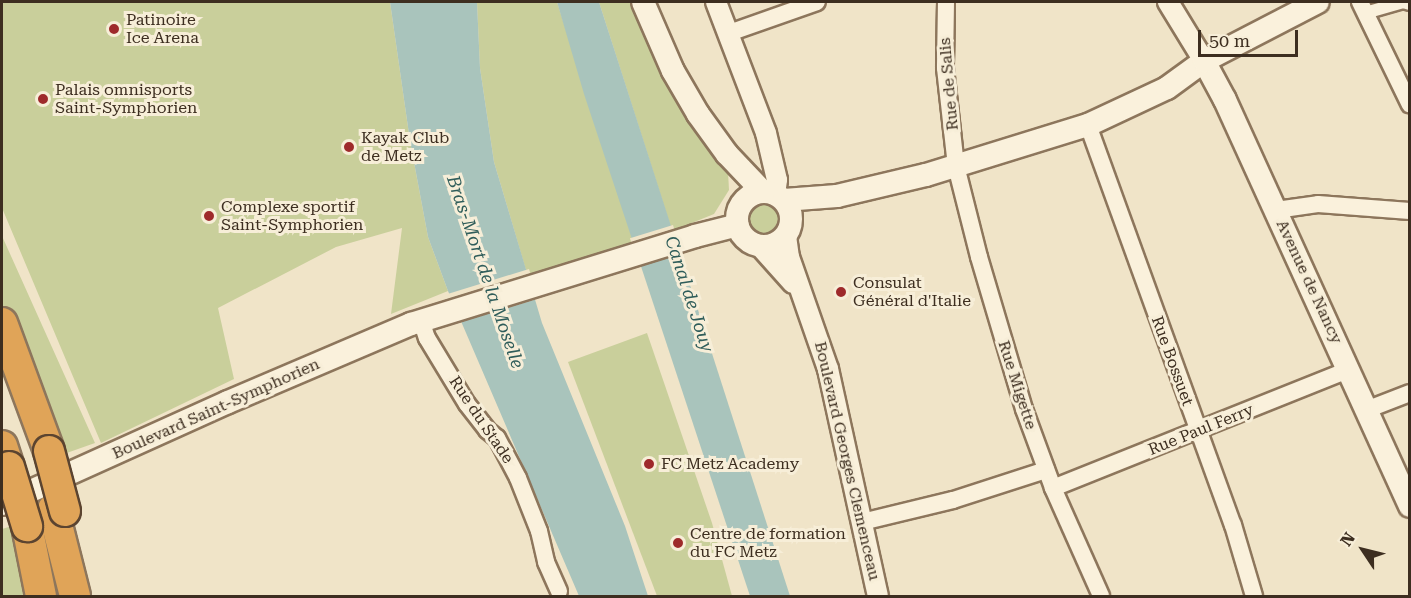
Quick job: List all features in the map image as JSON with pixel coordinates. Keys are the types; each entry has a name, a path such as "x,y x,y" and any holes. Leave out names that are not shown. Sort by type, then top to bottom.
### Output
{"highway":[{"path":"2,323 44,453 80,577 75,596"},
{"path":"2,360 44,453"},
{"path":"5,456 27,526 41,597"}],"main road":[{"path":"643,2 673,71 698,114 727,154 780,208"},
{"path":"780,208 776,243 759,245 746,238 738,225 739,210 748,197 780,208 837,196 956,166 1088,125 1167,88 1204,61 1318,2"},
{"name":"Avenue de Nancy","path":"1204,61 1225,99 1410,506"},
{"path":"727,154 743,203"},
{"name":"Boulevard Saint-Symphorien","path":"2,504 228,402 426,319 695,236 738,225"}],"street":[{"name":"Boulevard Georges Clemenceau","path":"716,2 765,133 777,180 780,208 801,293 818,332 828,369 878,597"},
{"path":"729,33 817,2"},
{"name":"Rue de Salis","path":"946,2 945,68 956,166"},
{"path":"1168,2 1204,61"},
{"path":"1410,4 1403,2 1362,7 1410,105"},
{"name":"Rue Bossuet","path":"1088,125 1242,552 1254,597"},
{"name":"Rue Migette","path":"956,166 999,327 1046,470 1101,597"},
{"path":"1276,210 1318,204 1410,211"},
{"name":"Boulevard Georges Clemenceau","path":"759,245 801,293"},
{"name":"Rue du Stade","path":"426,319 427,338 467,404 496,438 518,478 539,531 546,562 559,591"},
{"name":"Rue Paul Ferry","path":"1053,488 1348,370"},
{"path":"1366,410 1410,393"},
{"path":"862,522 953,500 1046,470"}],"green space":[{"name":"Complexe sportif Saint-Symphorien","path":"2,2 390,2 410,141 428,237 448,291 391,314 402,228 336,247 218,308 234,379 101,443 2,208"},
{"path":"477,2 557,2 634,243 528,277 494,162 480,68"},
{"path":"599,2 645,2 727,154 729,190 714,214 672,231"},
{"path":"765,203 776,208 781,219 776,230 765,235 754,230 749,219 754,208"},
{"path":"2,236 95,443 61,455 35,382 2,305"},
{"name":"FC Metz Academy","path":"647,333 712,523 732,596 657,596 568,362"},
{"path":"12,526 24,596 2,596 2,529"}],"water":[{"name":"Bras-Mort de la Moselle","path":"390,2 477,2 480,68 494,162 542,323 625,526 648,596 579,596 448,291 428,237 410,141"},
{"name":"Canal de Jouy","path":"557,2 599,2 790,596 750,596 584,94"}],"pier":[{"path":"673,225 682,254 639,267 630,238"},
{"path":"529,269 538,299 456,324 447,294"}],"place":[{"name":"Patinoire Ice Arena","path":"114,29"},
{"name":"Palais omnisports Saint-Symphorien","path":"43,99"},
{"name":"Kayak Club de Metz","path":"349,147"},
{"name":"Complexe sportif Saint-Symphorien","path":"209,216"},
{"name":"Consulat Général d'Italie","path":"841,292"},
{"name":"FC Metz Academy","path":"649,464"},
{"name":"Centre de formation du FC Metz","path":"678,543"}]}
